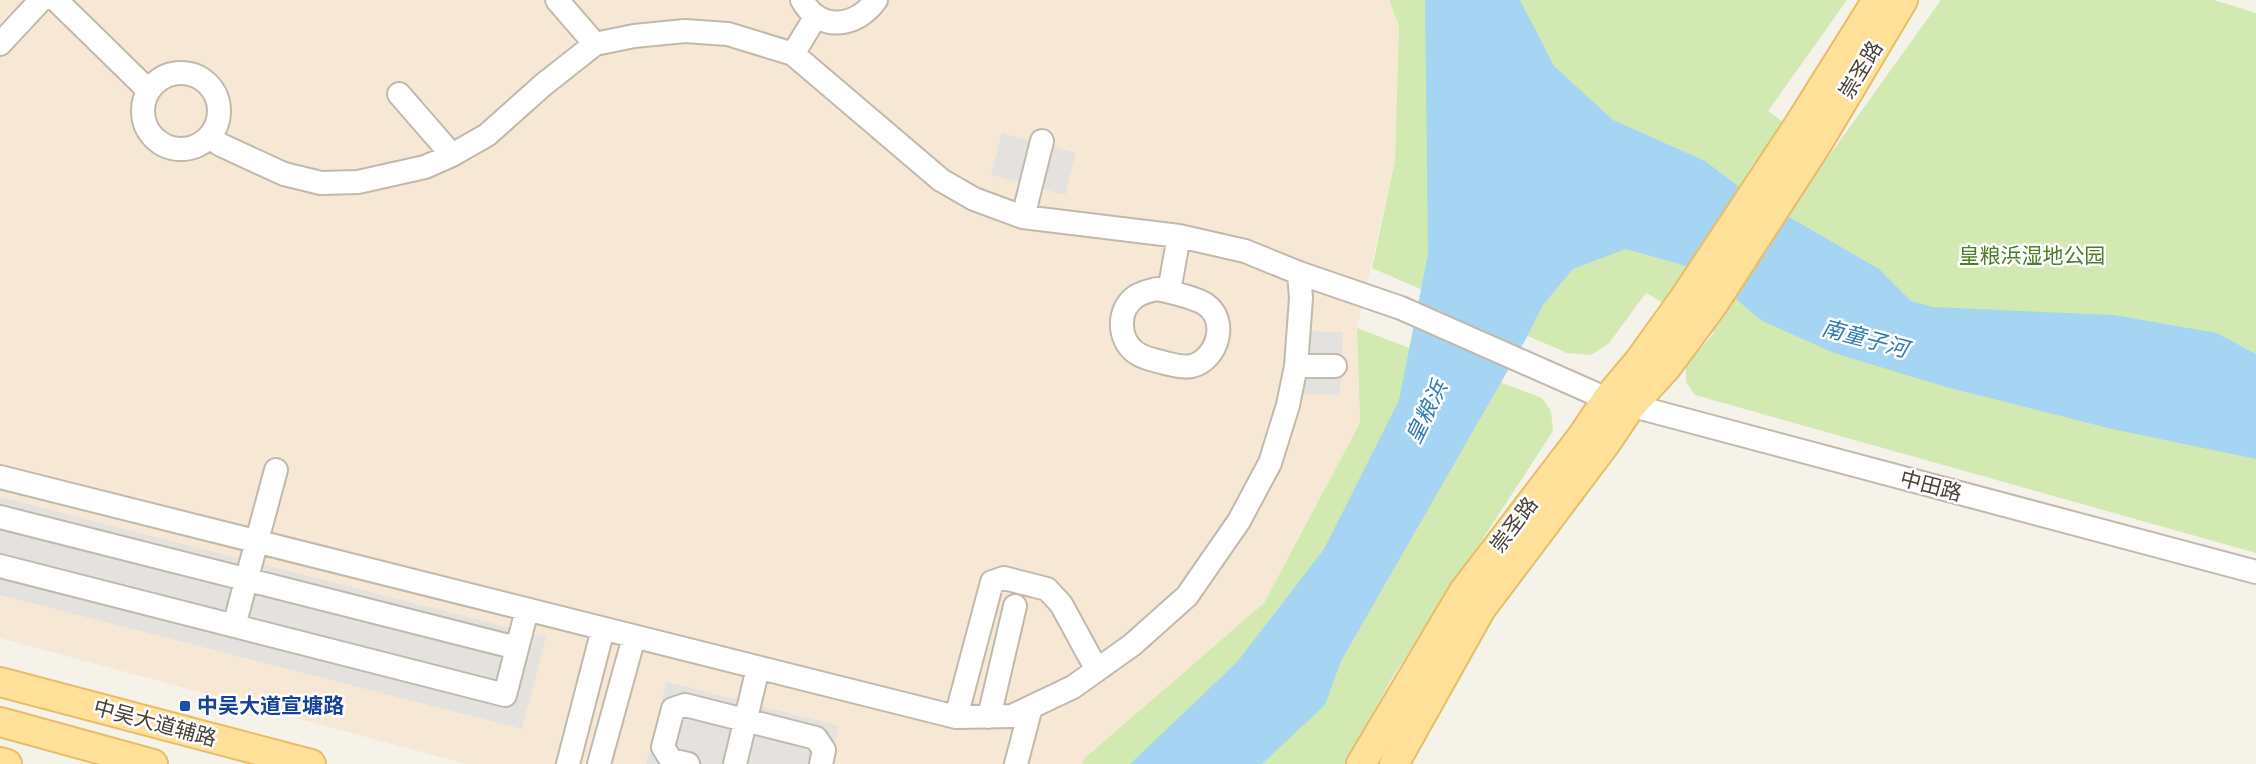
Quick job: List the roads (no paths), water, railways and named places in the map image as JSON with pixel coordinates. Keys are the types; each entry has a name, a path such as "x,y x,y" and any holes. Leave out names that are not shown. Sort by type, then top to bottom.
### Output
{"main road":[{"name":"崇圣路","path":"1361,764 1464,591 1583,435 1619,402 1666,368 1712,306 1808,134 1877,0"},
{"name":"崇圣路","path":"1394,764 1481,609 1606,443 1619,402 1639,361 1808,134 1903,0"},
{"name":"中吴大道辅路","path":"0,682 310,764"},
{"path":"0,722 153,764"},
{"path":"0,762 7,764"}],"street":[{"path":"1,41 41,0"},
{"path":"56,0 152,85"},
{"path":"77,0 152,85"},
{"path":"557,0 595,44"},
{"path":"209,137 221,145 284,174 321,183 358,182 425,167 487,135 543,85 595,44 634,36 685,31 729,34 793,54 809,8 829,22 843,22 856,19 868,11 876,0"},
{"name":"中田路","path":"793,54 941,180 974,199 1023,217 1179,236 1245,251 1299,273 1401,308 1553,376 1619,402 2256,573"},
{"path":"181,72 193,74 204,80 213,89 218,101 219,114 216,126 209,137 187,148 174,148 157,141 145,126 142,114 143,101 152,85 168,74 181,72"},
{"path":"399,94 452,155"},
{"path":"1023,217 1042,141"},
{"path":"1169,291 1179,236"},
{"path":"0,477 956,717 1012,716 1073,687 1132,645 1187,596 1239,521 1269,463 1288,405 1296,366 1301,298 1299,273"},
{"path":"1296,366 1335,366"},
{"path":"234,626 276,470"},
{"path":"0,518 517,648"},
{"path":"0,566 505,695 527,610"},
{"path":"956,717 992,582 1004,578 1047,589 1061,604 1097,670"},
{"path":"989,717 1015,606"},
{"path":"568,764 603,629"},
{"path":"599,764 634,637"},
{"path":"735,764 758,668"},
{"path":"688,764 671,760 663,747 673,709 685,705 816,738 825,750 821,764"},
{"path":"1016,764 1031,707"}],"water":[{"path":"1425,0 1520,0 1554,66 1613,120 1705,161 1746,192 1879,269 1911,301 1933,307 2114,315 2217,333 2256,354 2256,459 2112,429 1946,387 1834,353 1762,321 1736,299 1683,265 1626,249 1573,269 1543,305 1527,337 1341,661 1325,705 1262,764 1130,764 1237,662 1324,549 1399,400 1428,254"}],"place":[{"name":"中吴大道宣塘路","path":"185,706"}],"park label":[{"name":"皇粮浜湿地公园","path":"2032,256"}],"water label":[{"name":"南童子河","path":"1865,338"},
{"name":"皇粮浜","path":"1426,412"}]}
